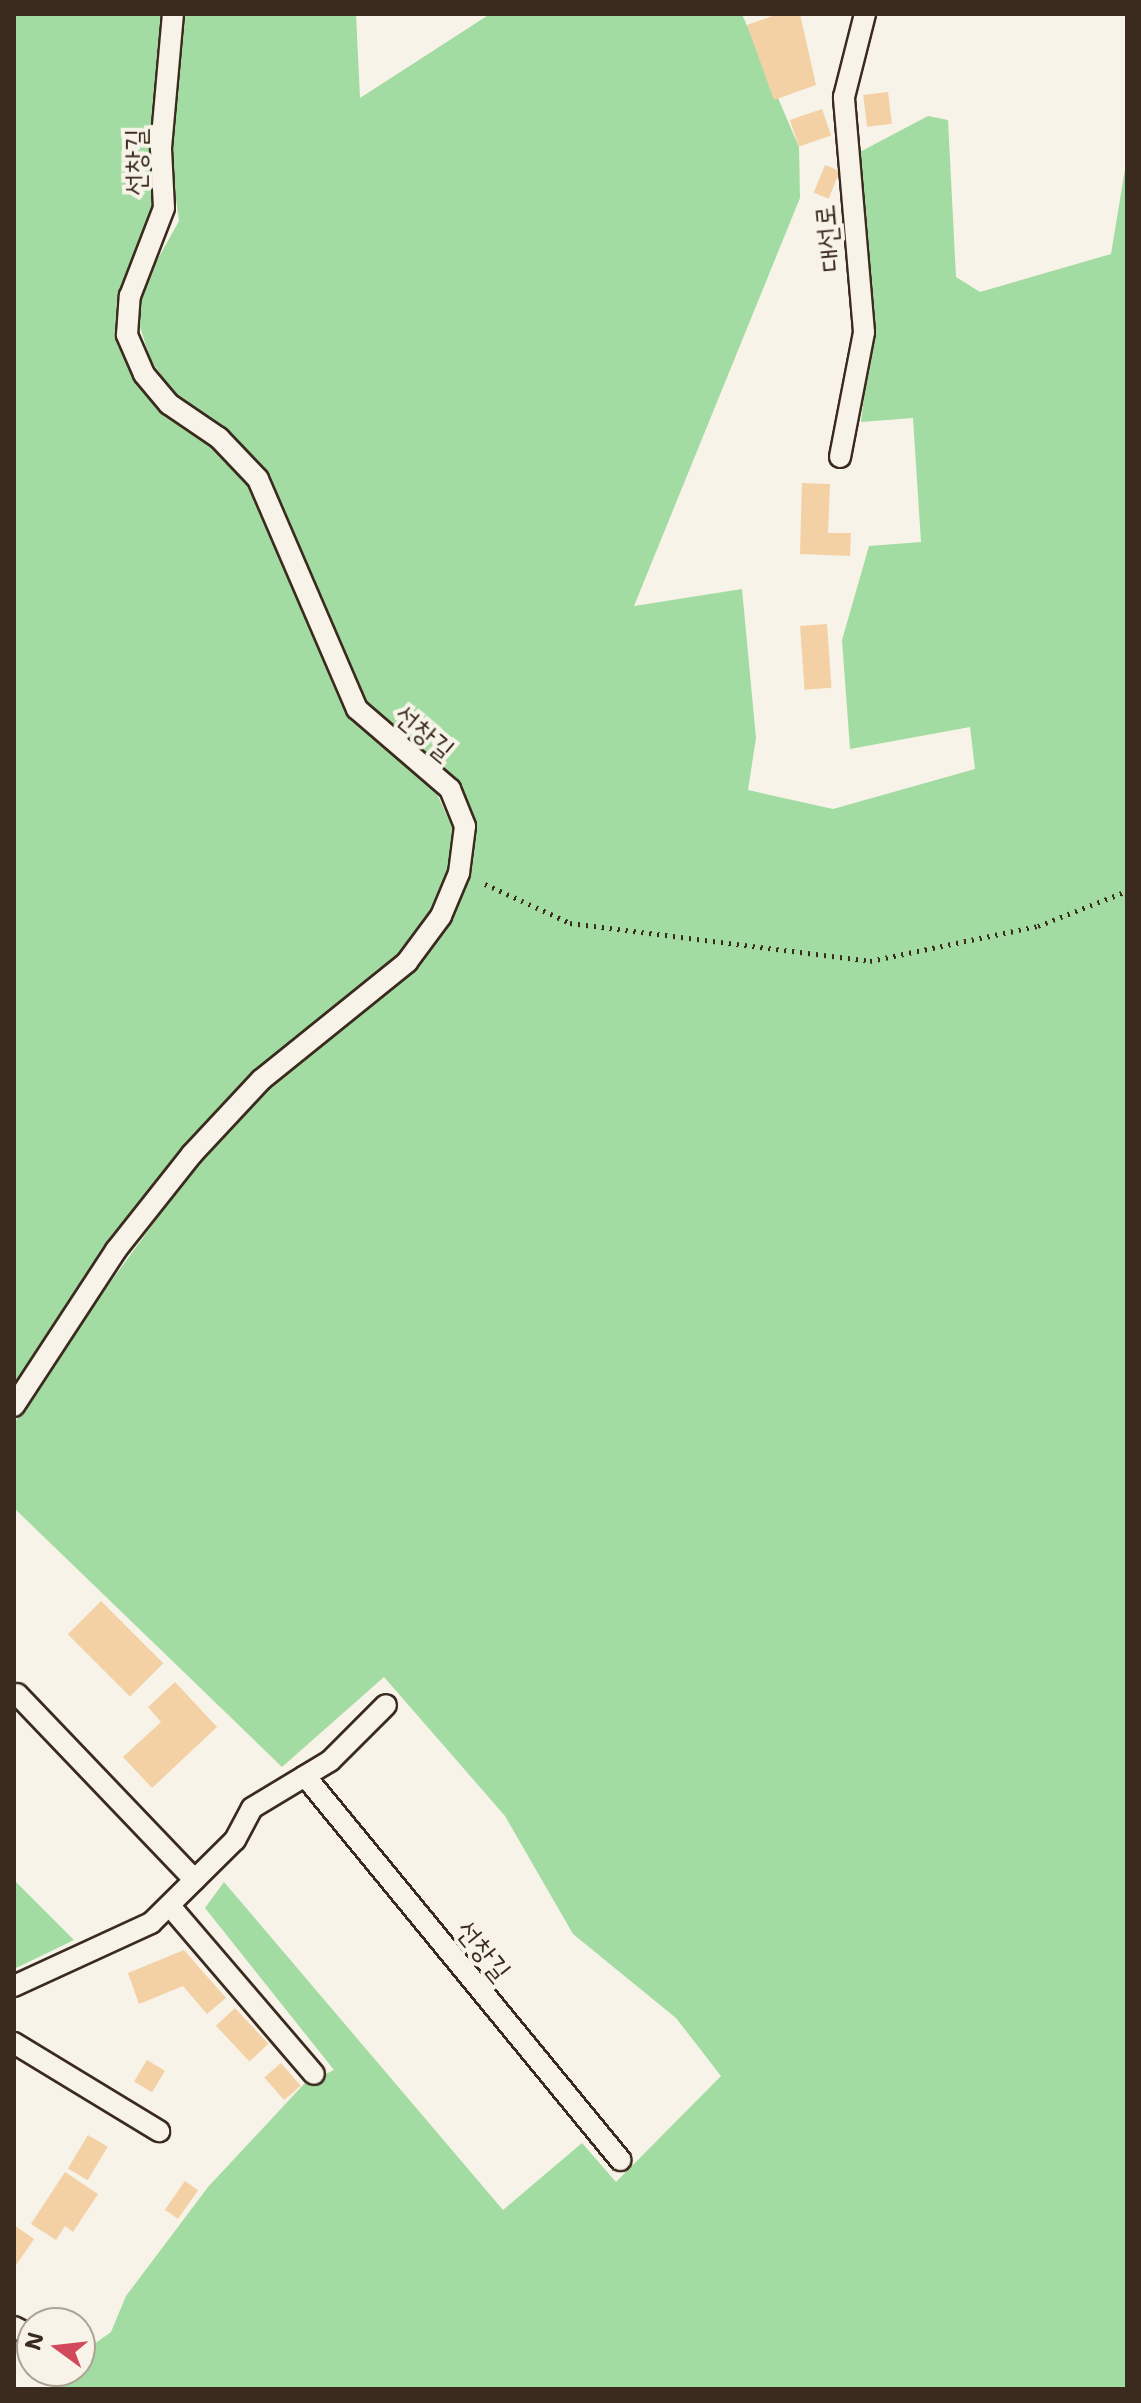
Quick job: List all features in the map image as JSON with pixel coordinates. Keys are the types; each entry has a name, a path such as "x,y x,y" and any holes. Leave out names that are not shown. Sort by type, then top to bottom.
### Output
{"lane":[{"name":"선창길","path":"14,1406 116,1250 192,1154 261,1080 407,962 441,916 459,873 465,826 450,789 357,709 258,479 219,438 169,404 144,374 127,335 130,296 164,208 161,148 173,14"},
{"name":"대선로","path":"840,457 864,332 844,97 865,14"},
{"path":"17,1694 195,1880"},
{"path":"14,1986 151,1923 235,1840 252,1808 305,1776 386,1705"},
{"name":"선창길","path":"305,1776 620,2160"},
{"path":"170,1906 314,2074"},
{"path":"14,2043 159,2131"}],"path":[{"path":"459,873 570,923 870,961 1038,926 1127,891"}],"green space":[{"path":"14,14 164,14 154,205 151,228 123,283 121,344 147,394 220,451 255,495 352,718 437,794 454,831 447,885 398,958 109,1245 14,1387"},
{"path":"184,14 356,14 360,98 490,14 742,14 799,147 800,198 634,606 742,589 756,738 748,790 833,809 975,769 970,727 850,749 842,640 869,546 921,542 913,418 861,422 871,337 856,154 928,116 948,120 956,277 980,292 1111,254 1127,157 1127,2389 59,2389 96,2387 96,2343 111,2332 126,2296 208,2187 304,2084 334,2070 205,1908 224,1882 503,2210 582,2143 616,2182 721,2076 676,2018 573,1934 505,1816 384,1677 282,1767 14,1508 14,1424 68,1340 202,1157 270,1088 412,973 471,876 476,826 458,780 392,734 365,700 267,471 177,396 151,361 139,324 141,289 179,221 171,161"},
{"path":"14,1880 74,1940 14,1969"}],"building":[{"path":"778,14 800,14 816,85 774,100 747,25"},
{"path":"888,92 892,124 867,127 863,95"},
{"path":"822,109 831,135 799,147 790,120"},
{"path":"825,165 840,171 829,199 814,193"},
{"path":"802,483 830,484 828,533 851,533 850,556 800,554"},
{"path":"827,624 831,688 805,690 800,626"},
{"path":"101,1601 163,1663 130,1696 68,1634"},
{"path":"175,1682 217,1727 152,1788 123,1757 161,1722 148,1707"},
{"path":"184,1950 226,1998 207,2014 183,1986 139,2004 128,1973"},
{"path":"235,2008 268,2044 249,2062 216,2026"},
{"path":"147,2060 165,2071 152,2092 134,2081"},
{"path":"281,2063 301,2086 284,2100 264,2077"},
{"path":"88,2135 108,2147 88,2180 68,2168"},
{"path":"65,2172 98,2194 73,2232 65,2226 56,2240 31,2224"},
{"path":"185,2181 198,2190 178,2219 165,2210"},
{"path":"14,2225 34,2239 14,2268"}]}
